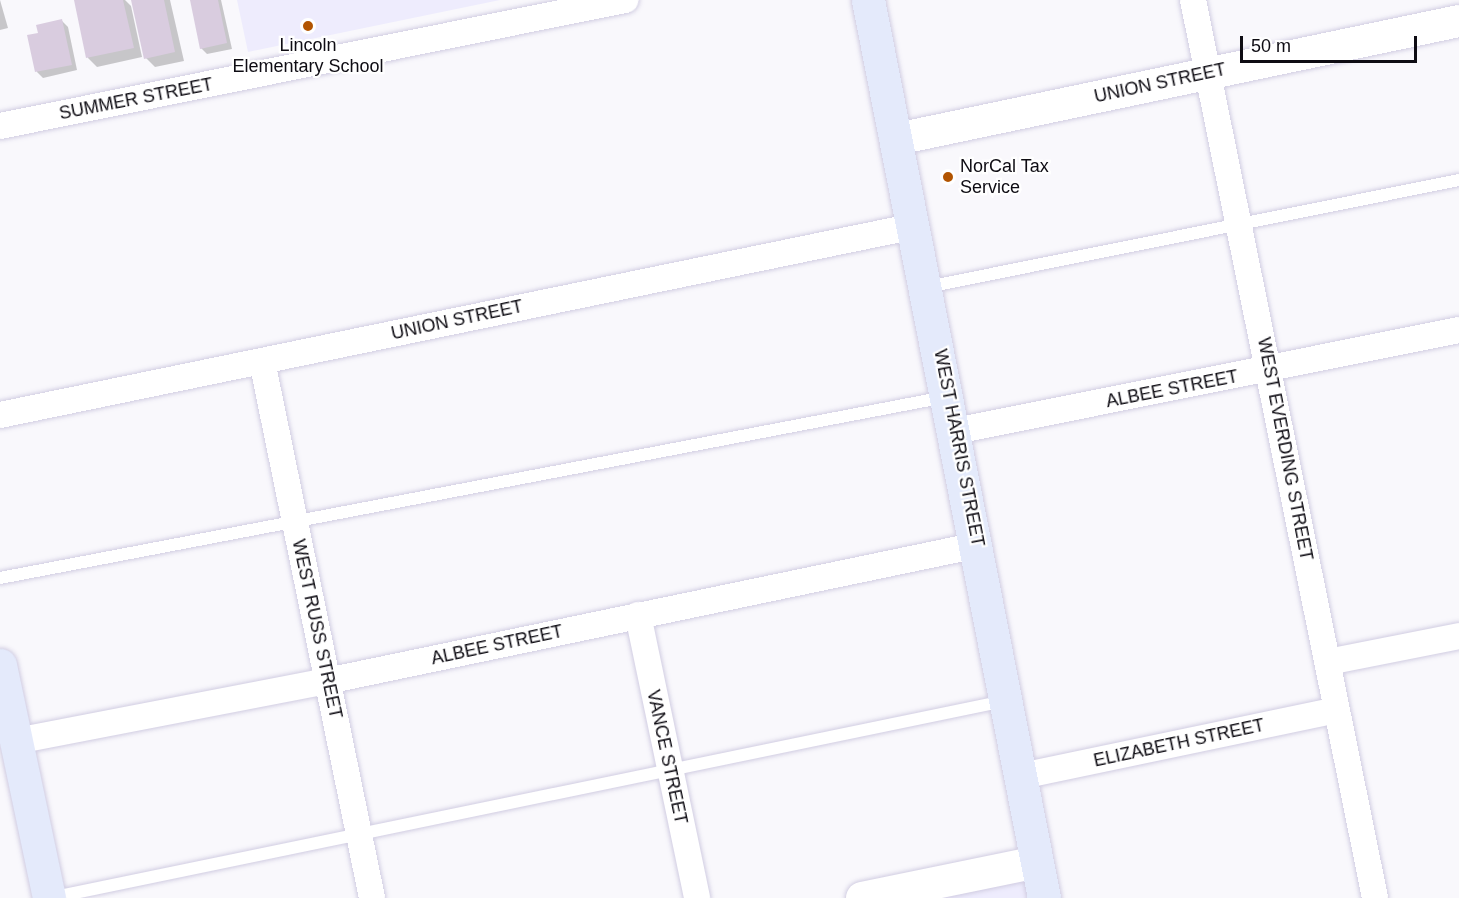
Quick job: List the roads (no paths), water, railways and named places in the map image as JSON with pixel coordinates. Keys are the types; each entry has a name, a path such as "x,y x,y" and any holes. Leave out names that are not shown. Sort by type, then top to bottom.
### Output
{"main road":[{"name":"WEST HARRIS STREET","path":"868,0 949,397 1044,898"},
{"path":"0,665 50,898"}],"street":[{"name":"SUMMER STREET","path":"0,126 625,0"},
{"name":"WEST EVERDING STREET","path":"1193,0 1375,898"},
{"name":"UNION STREET","path":"897,139 1459,21"},
{"name":"UNION STREET","path":"0,415 915,226"},
{"name":"ALBEE STREET","path":"955,431 1269,370 1459,330"},
{"name":"WEST RUSS STREET","path":"262,361 372,898"},
{"name":"ALBEE STREET","path":"16,741 327,681 978,545"},
{"name":"VANCE STREET","path":"638,615 697,898"},
{"path":"1328,662 1459,636"},
{"name":"ELIZABETH STREET","path":"1021,776 1336,710"},
{"path":"862,898 1037,862"}],"lane":[{"path":"927,287 1240,227 1459,180"},
{"path":"0,578 949,397"},
{"path":"50,898 359,837 1006,701"}],"place":[{"name":"Lincoln Elementary School","path":"308,26"},
{"name":"NorCal Tax Service","path":"948,177"}]}
